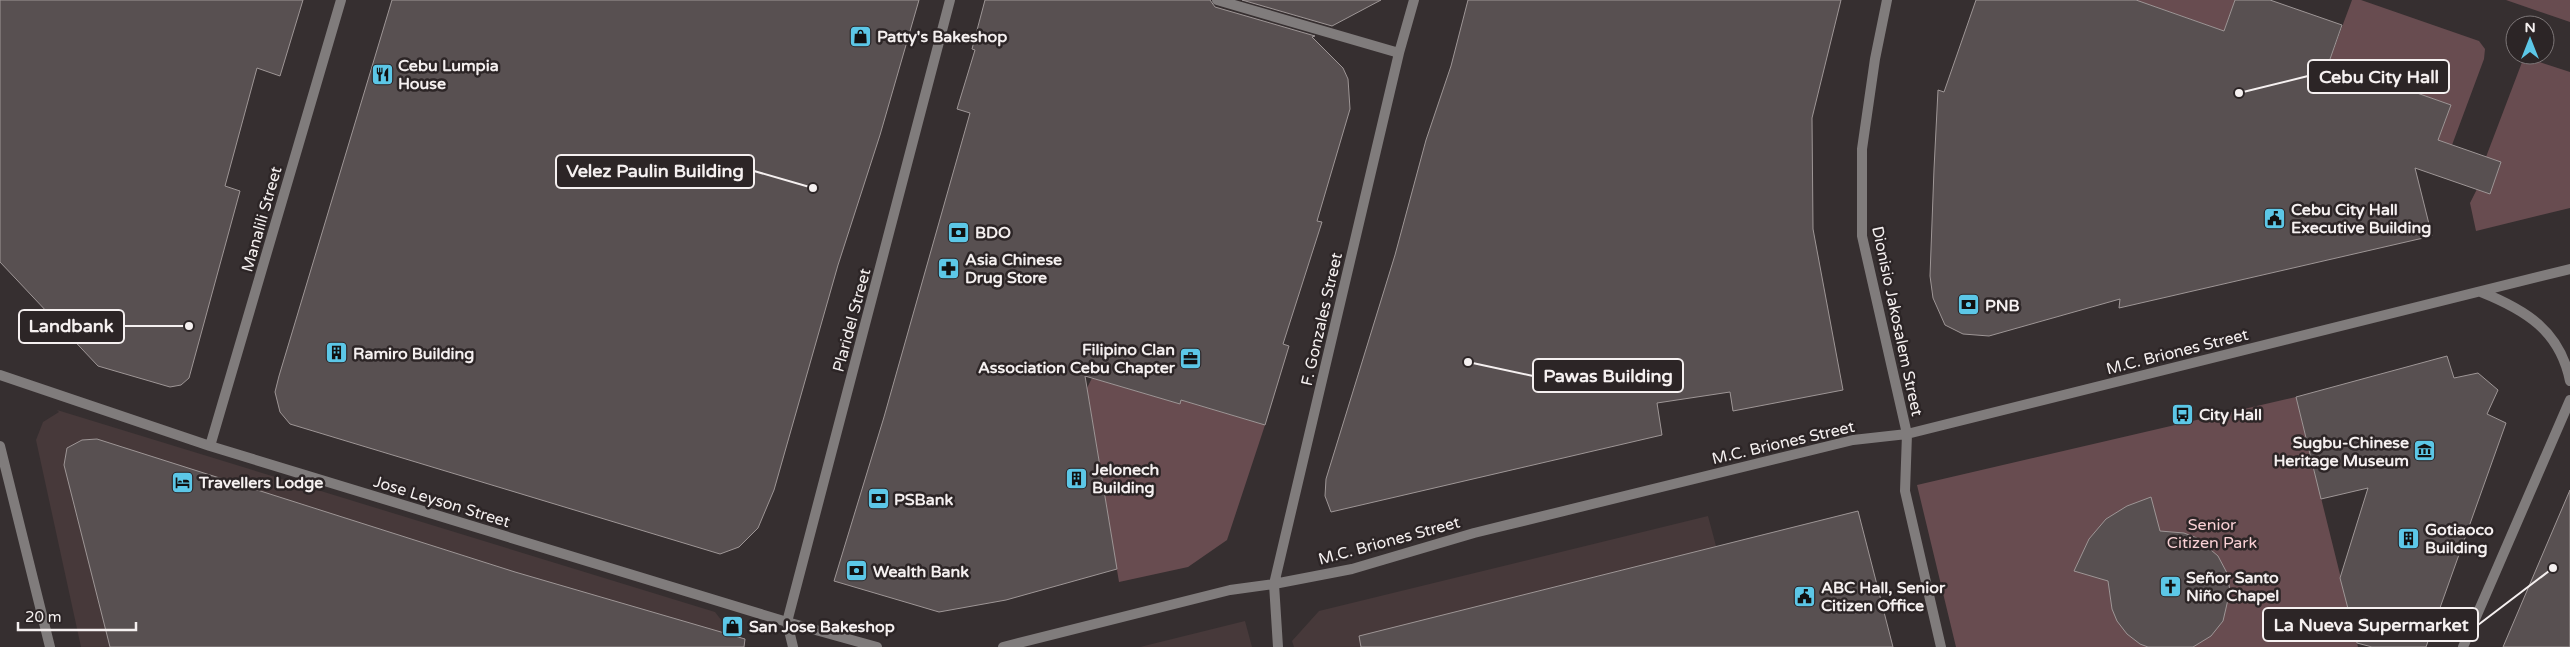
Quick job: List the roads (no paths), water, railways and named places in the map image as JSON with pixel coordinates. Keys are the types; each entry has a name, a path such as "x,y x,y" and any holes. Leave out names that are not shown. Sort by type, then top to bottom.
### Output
{"street":[{"name":"Manalili Street","path":"210,446 341,0"},
{"name":"Plaridel Street","path":"793,647 787,622 950,0"},
{"path":"1217,0 1399,53"},
{"name":"F. Gonzales Street","path":"1278,647 1274,584 1399,53 1414,0"},
{"name":"Dionisio Jakosalem Street","path":"1887,0 1875,59 1862,149 1862,236 1907,434 1905,492 1941,647"},
{"name":"M.C. Briones Street","path":"1003,647 1230,590 1274,584 1352,569 1474,533 1853,440 1907,434 2570,269"},
{"path":"2481,292 2503,301 2545,329 2563,357 2570,381"},
{"name":"Jose Leyson Street","path":"0,375 210,446 787,622 877,647"},
{"path":"2463,647 2570,400"},
{"path":"0,446 50,647"}],"place":[{"name":"Patty's Bakeshop","path":"861,36"},
{"name":"Cebu Lumpia House","path":"382,74"},
{"name":"Cebu City Hall","path":"2239,93"},
{"name":"Velez Paulin Building","path":"813,188"},
{"name":"Cebu City Hall Executive Building","path":"2275,218"},
{"name":"BDO","path":"959,232"},
{"name":"Asia Chinese Drug Store","path":"949,268"},
{"name":"PNB","path":"1969,305"},
{"name":"Landbank","path":"189,326"},
{"name":"Ramiro Building","path":"337,353"},
{"name":"Filipino Clan Association Cebu Chapter","path":"1191,358"},
{"name":"Pawas Building","path":"1468,362"},
{"name":"City Hall","path":"2183,414"},
{"name":"Sugbu-Chinese Heritage Museum","path":"2425,451"},
{"name":"Jelonech Building","path":"1076,478"},
{"name":"Travellers Lodge","path":"183,482"},
{"name":"PSBank","path":"878,499"},
{"name":"Gotiaoco Building","path":"2409,538"},
{"name":"La Nueva Supermarket","path":"2553,568"},
{"name":"Wealth Bank","path":"857,571"},
{"name":"Señor Santo Niño Chapel","path":"2170,586"},
{"name":"ABC Hall, Senior Citizen Office","path":"1805,596"},
{"name":"San Jose Bakeshop","path":"733,626"}],"park label":[{"name":"Senior Citizen Park","path":"2212,533"}]}
